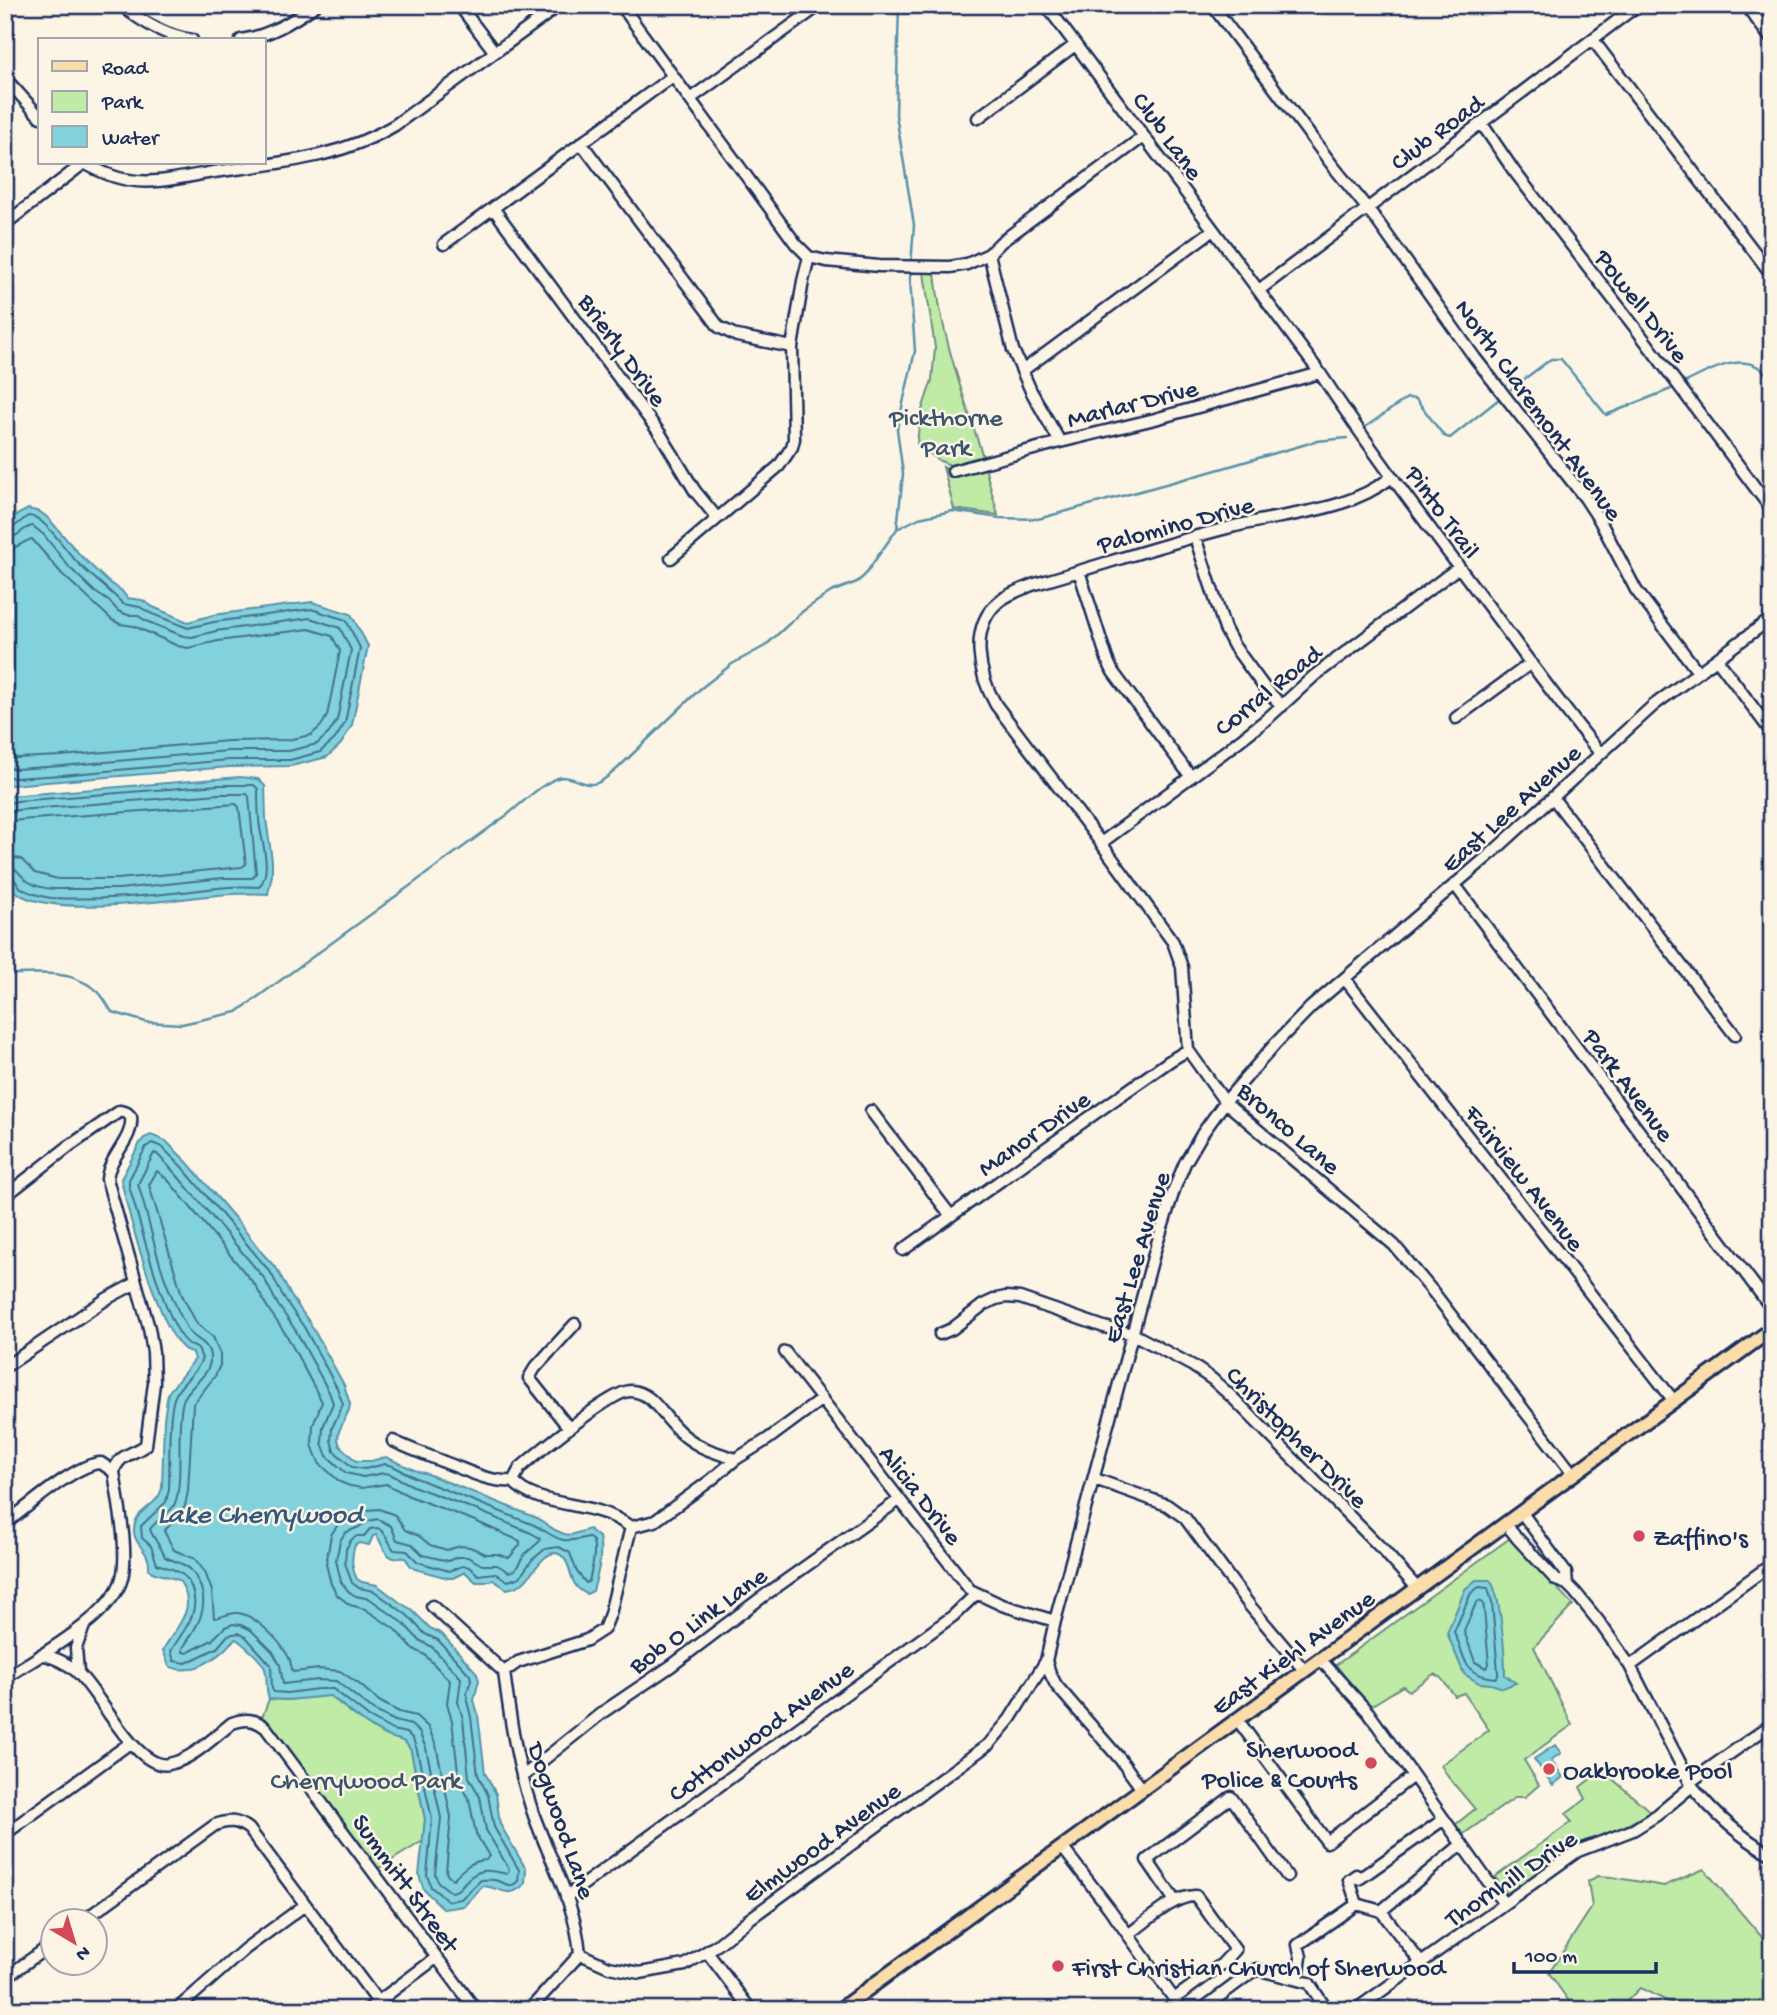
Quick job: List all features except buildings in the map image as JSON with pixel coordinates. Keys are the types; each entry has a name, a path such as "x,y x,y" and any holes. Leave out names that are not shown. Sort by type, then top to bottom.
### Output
{"main road":[{"name":"East Kiehl Avenue","path":"839,2010 1772,1329"}],"street":[{"path":"121,5 149,25 184,38"},
{"path":"249,38 282,26 316,5"},
{"path":"459,5 494,51"},
{"path":"87,164 129,180 160,180 301,160 336,152 379,135 560,5"},
{"path":"621,5 796,244 809,257 844,264 916,267 967,264 989,254 1001,242 1143,137"},
{"path":"690,99 820,5"},
{"name":"Club Lane","path":"1046,5 1259,290"},
{"name":"North Claremont Avenue","path":"1212,5 1367,209 1475,358 1585,498 1636,590 1698,672"},
{"name":"Club Road","path":"1259,290 1638,5"},
{"path":"1746,5 1772,40"},
{"path":"1593,40 1772,275"},
{"path":"978,118 1075,45"},
{"path":"444,244 673,76"},
{"path":"5,78 38,115"},
{"name":"Powell Drive","path":"1482,124 1772,510"},
{"path":"582,144 719,327 737,336 792,347"},
{"path":"5,225 83,164"},
{"name":"Brierly Drive","path":"493,208 661,435 695,491 717,517"},
{"path":"1022,371 1213,230"},
{"path":"989,254 1013,350 1060,442"},
{"path":"671,558 779,466 792,447 792,347 809,257"},
{"name":"Pinto Trail","path":"1259,290 1392,477 1600,753"},
{"name":"Marlar Drive","path":"953,471 1320,373"},
{"name":"Palomino Drive","path":"1101,843 992,697 981,666 980,636 988,615 996,604 1032,585 1079,571 1233,526 1340,503 1377,488 1392,477"},
{"path":"1195,537 1225,629 1264,687 1282,706"},
{"name":"Corral Road","path":"1101,843 1282,706 1314,676 1459,567"},
{"path":"1079,571 1113,672 1191,776"},
{"name":"East Lee Avenue","path":"1046,1661 1175,1187 1185,1163 1202,1135 1225,1102 1292,1026 1455,885 1654,705 1772,618"},
{"path":"1717,659 1772,733"},
{"path":"1456,718 1531,663"},
{"path":"1553,798 1735,1035"},
{"path":"1101,843 1168,933 1179,956 1184,979 1188,1050"},
{"name":"Park Avenue","path":"1455,885 1772,1309"},
{"name":"Fairview Avenue","path":"1345,979 1674,1401"},
{"name":"Bronco Lane","path":"1188,1050 1225,1102 1394,1245 1573,1474"},
{"name":"Manor Drive","path":"903,1250 1188,1050"},
{"path":"5,1196 120,1111 127,1113 132,1123 130,1130 111,1161 107,1179 146,1315 153,1352 154,1395 146,1445 121,1458 116,1463 114,1472 124,1562 118,1591 85,1626 5,1678"},
{"path":"872,1111 951,1216"},
{"path":"5,1367 108,1298 136,1283"},
{"name":"Christopher Drive","path":"940,1334 952,1329 983,1305 996,1299 1013,1297 1133,1334 1212,1379 1384,1551 1417,1588"},
{"path":"569,1428 530,1378 535,1368 575,1324"},
{"name":"Alicia Drive","path":"785,1352 963,1582 976,1594 1055,1621"},
{"path":"513,1481 520,1468 569,1428 615,1396 630,1391 652,1401 676,1429 698,1446 736,1459"},
{"path":"513,1481 521,1489 542,1498 601,1512 631,1527 656,1521 736,1459 822,1399"},
{"path":"393,1441 412,1451 479,1475 502,1482 513,1481"},
{"path":"5,1524 88,1464 101,1462 114,1472"},
{"path":"1095,1479 1167,1505 1185,1518 1250,1606 1304,1670"},
{"name":"Bob O Link Lane","path":"523,1777 603,1712 671,1666 899,1500"},
{"path":"1522,1513 1566,1573 1567,1584"},
{"path":"1507,1525 1556,1580 1567,1584 1600,1623 1630,1666 1691,1784 1706,1803 1731,1828 1772,1855"},
{"path":"432,1606 504,1672 518,1662 587,1640 604,1629 610,1614 631,1527"},
{"path":"1630,1666 1772,1564"},
{"name":"Cottonwood Avenue","path":"566,1896 953,1616 976,1594"},
{"path":"78,1673 76,1648 85,1626"},
{"path":"5,1834 130,1743 78,1673 57,1659 42,1654"},
{"path":"1320,1658 1368,1712 1504,1904"},
{"path":"1046,1661 1056,1685 1120,1759 1142,1789"},
{"name":"Elmwood Avenue","path":"580,1954 609,1967 640,1973 685,1965 707,1952 989,1744 1010,1719 1046,1661"},
{"name":"Dogwood Lane","path":"504,1672 509,1718 523,1777 532,1810 576,1924 580,1954"},
{"path":"1237,1719 1327,1842 1413,1776"},
{"name":"Summitt Street","path":"130,1743 145,1758 159,1765 167,1765 188,1757 232,1723 253,1720 266,1728 476,2010"},
{"name":"Thornhill Drive","path":"1355,2010 1578,1852 1633,1830 1657,1815 1691,1784 1772,1724"},
{"path":"1175,1901 1147,1860 1231,1797 1287,1877"},
{"path":"1357,1904 1349,1880 1356,1875 1359,1879 1444,1819"},
{"path":"104,1906 215,1825 231,1821 243,1824 381,2006"},
{"path":"1381,1911 1462,1844"},
{"path":"1062,1847 1182,2010"},
{"path":"1128,1936 1175,1901 1188,1895 1196,1896 1235,1950 1222,1964 1174,1999"},
{"path":"1357,1904 1381,1911 1421,1964"},
{"path":"1298,1980 1301,1957 1298,1945 1357,1904"},
{"path":"176,2010 245,1949 305,1905"},
{"path":"707,1952 751,2010"},
{"path":"5,1978 38,1954"},
{"path":"529,2010 580,1954"},
{"path":"367,2010 381,2006 436,1958"},
{"path":"1201,2010 1256,1969 1309,1983 1327,2010"}],"green space":[{"name":"Pickthorne Park","path":"924,273 935,273 948,343 983,457 953,466 940,461 917,444 920,416 932,380 935,348"},
{"path":"984,464 998,515 954,509 943,467 955,473"},
{"path":"1510,1538 1573,1605 1534,1647 1572,1725 1524,1760 1539,1785 1525,1797 1516,1797 1462,1835 1455,1825 1475,1809 1441,1765 1489,1730 1464,1693 1455,1696 1440,1677 1434,1674 1409,1691 1403,1686 1369,1707 1336,1665"},
{"name":"Cherrywood Park","path":"330,1696 351,1713 389,1736 403,1739 411,1751 425,1819 423,1841 374,1871 260,1723 269,1699 288,1700"},
{"path":"1602,1770 1651,1812 1616,1831 1576,1844 1508,1895 1495,1877 1571,1822 1566,1814 1586,1799 1580,1787"},
{"path":"1704,1869 1772,1949 1772,2010 1686,2010 1640,1988 1618,2010 1575,2010 1549,1973 1592,1907 1588,1881 1598,1876 1664,1886"}],"water":[{"path":"28,509 40,512 48,518 80,555 127,598 142,600 188,622 213,615 312,602 351,614 368,646 352,725 341,744 327,757 291,766 229,767 11,785 5,780 5,526"},
{"path":"240,777 258,779 265,786 266,819 272,860 268,894 224,895 102,906 70,905 43,902 21,895 9,883 4,842 5,798 9,796"},
{"name":"Lake Cherrywood","path":"151,1135 166,1141 187,1162 277,1269 344,1385 350,1404 338,1439 340,1446 356,1461 386,1457 537,1518 564,1534 571,1535 589,1529 599,1537 598,1571 593,1591 587,1594 577,1587 567,1562 558,1554 546,1556 523,1583 507,1589 493,1580 476,1582 465,1572 448,1578 415,1569 405,1558 391,1557 376,1535 369,1545 359,1543 354,1549 352,1558 357,1579 377,1585 411,1609 430,1628 442,1634 476,1672 479,1680 474,1700 485,1773 496,1794 500,1824 526,1869 525,1884 519,1889 505,1892 483,1886 464,1906 444,1909 424,1890 419,1875 425,1819 411,1751 405,1742 374,1729 330,1696 269,1699 263,1666 236,1639 218,1655 198,1667 183,1670 169,1666 163,1650 184,1616 187,1600 185,1591 179,1580 149,1569 147,1556 137,1542 134,1530 137,1518 157,1499 162,1488 164,1419 168,1393 195,1359 193,1353 184,1349 174,1336 164,1318 146,1269 121,1179 140,1143"},
{"path":"1476,1580 1490,1580 1497,1598 1505,1675 1516,1683 1503,1688 1479,1683 1464,1674 1447,1633 1465,1589"},
{"name":"Oakbrooke Pool","path":"1555,1745 1561,1753 1551,1760 1563,1777 1553,1785 1534,1759"}],"waterway":[{"path":"5,975 64,975 86,983 98,992 112,1012 146,1022 182,1024 237,1012 507,815 548,782 562,777 590,784 604,780 700,689 732,664 765,646 803,611 831,592 857,582 864,576 897,529 903,474 897,429 915,351 910,279 914,225 896,115 899,5"},
{"path":"1511,389 1551,359 1561,359 1606,415 1671,389"},
{"path":"1686,382 1712,369 1733,363 1752,364 1772,381"},
{"path":"1364,428 1407,398 1416,399 1444,436 1450,438 1499,399"},
{"path":"897,529 919,518 952,511 1000,518 1038,519 1317,441 1347,438"}],"place":[{"name":"Zaffino's","path":"1639,1536"},
{"name":"Sherwood Police & Courts","path":"1371,1763"},
{"name":"Oakbrooke Pool","path":"1549,1769"},
{"name":"First Christian Church of Sherwood","path":"1058,1966"}]}
